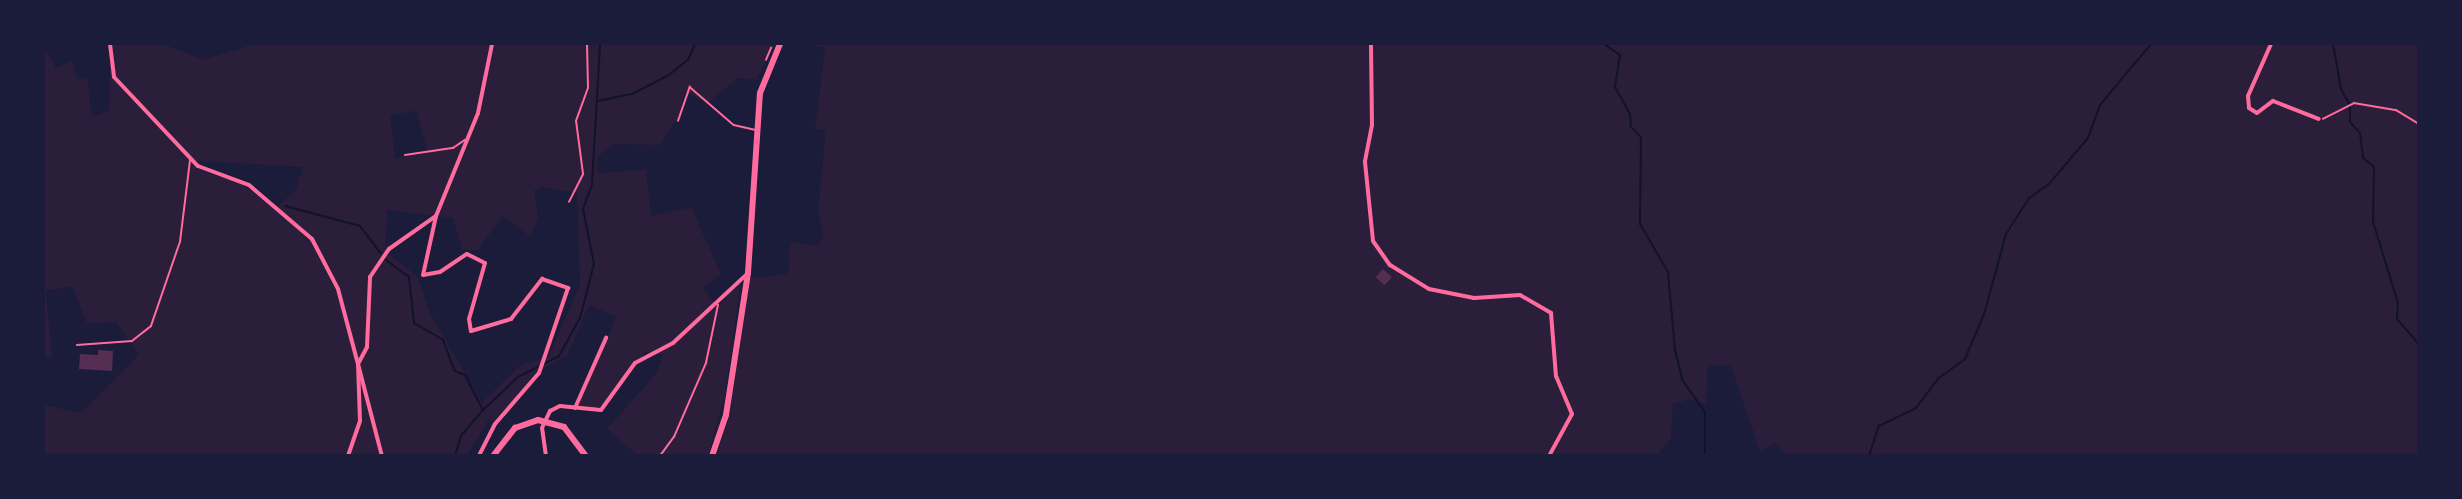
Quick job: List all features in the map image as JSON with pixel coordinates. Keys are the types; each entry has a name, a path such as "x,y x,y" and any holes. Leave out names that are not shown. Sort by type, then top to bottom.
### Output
{"main road":[{"path":"712,456 726,415 748,273 756,130 764,78 780,44"},
{"path":"493,456 515,428 544,421 574,434 586,456"}],"street":[{"path":"110,44 114,77 205,170 249,185 312,239 338,289 382,456"},
{"path":"479,456 495,424 539,373 568,288 542,279 512,319 471,331 469,319 485,263 467,254 440,272 423,275 436,216 468,138 492,44"},
{"path":"1371,44 1372,125 1365,162 1371,233 1377,249 1395,268 1436,291 1481,298 1513,294 1538,303 1555,321 1558,382 1572,414 1549,456"},
{"path":"2271,44 2248,96 2249,108 2257,113 2273,101 2319,119"},
{"path":"348,456 360,421 358,364 368,347 368,288 381,256 436,216"},
{"path":"546,456 544,421 555,408 601,410 640,358 673,343 718,304 748,273"},
{"path":"575,408 606,338"}],"lane":[{"path":"678,121 690,87 734,125 756,130"},
{"path":"405,155 453,148 468,138"},
{"path":"77,345 132,341 151,326 180,242 192,157"},
{"path":"660,456 674,437 706,363 718,304"}],"path":[{"path":"569,201 583,174 576,121 588,88 587,44"},
{"path":"2319,119 2354,103 2394,109 2418,123"}],"shaded area":[{"path":"110,44 163,44 204,60 254,44 775,44 757,79 738,78 707,103 685,92 677,120 659,145 615,144 598,156 597,173 646,170 651,216 691,207 721,274 703,288 718,307 741,278 725,397 708,455 637,455 607,429 657,373 663,355 645,352 605,404 592,410 578,407 616,317 589,305 567,355 539,371 494,422 489,419 467,455 44,455 44,405 81,413 139,355 116,322 87,323 72,286 46,291 52,357 44,358 44,46 56,68 72,60 78,80 87,78 92,117 110,110","holes":["416,111 428,153 395,158 390,115","198,161 303,167 296,190 276,208 238,182 202,171","541,187 577,193 580,284 549,356 519,366 482,403 430,313 418,277 385,251 387,210 453,218 463,250 478,250 502,216 531,237 538,217 534,191"]},
{"path":"811,44 2418,44 2418,455 1786,455 1775,443 1760,451 1731,366 1708,365 1706,404 1690,399 1673,404 1671,438 1657,455 717,456 729,419 750,278 788,274 790,242 817,246 824,236 818,211 826,130 815,129 825,48"}],"building":[{"path":"1383,269 1392,277 1385,285 1376,277"},
{"path":"98,350 113,351 112,371 79,369 80,354 98,355"}],"waterway":[{"path":"455,456 461,436 483,410 518,377 559,356 580,318 594,264 583,209 592,184 600,44"},
{"path":"598,101 632,94 666,77 688,60 695,44"},
{"path":"1604,44 1620,55 1615,87 1630,114 1631,127 1641,137 1640,224 1668,272 1675,350 1683,381 1705,412 1705,456"},
{"path":"1869,456 1879,426 1916,408 1939,378 1965,359 1984,314 2006,234 2029,198 2049,184 2088,138 2100,105 2151,44"},
{"path":"2333,44 2341,89 2350,105 2350,122 2360,133 2363,158 2374,167 2373,222 2398,303 2397,319 2418,343"},
{"path":"285,206 360,226 380,253"},
{"path":"383,258 409,277 414,323 443,340 455,371 465,375 483,410"}]}
